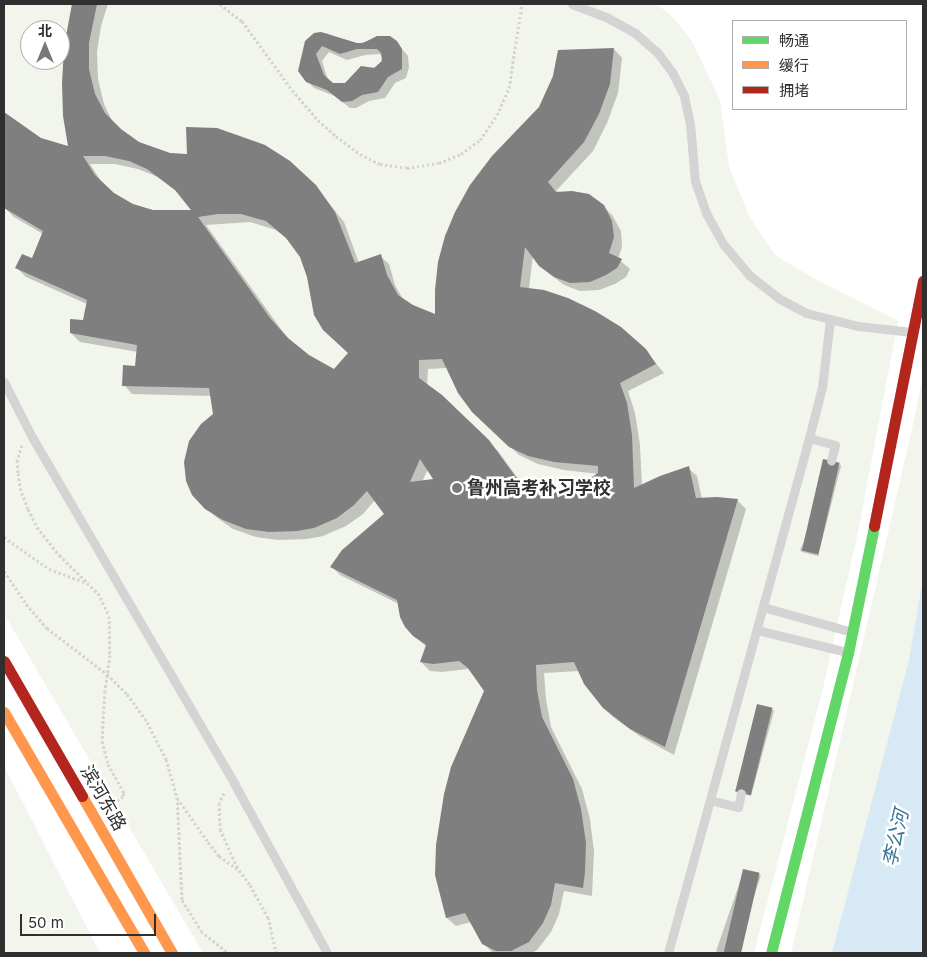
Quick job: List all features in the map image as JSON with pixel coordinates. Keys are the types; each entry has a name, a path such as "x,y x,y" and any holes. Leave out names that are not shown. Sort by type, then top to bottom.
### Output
{"street":[{"path":"771,953 848,652 923,281"},
{"name":"滨河东路","path":"4,661 172,953"},
{"path":"4,712 144,953"}],"lane":[{"path":"572,4 608,18 635,33 657,52 672,72 684,96 690,124 695,181 706,213 724,245 749,276 778,298 806,314 830,320 912,332"},
{"path":"668,953 809,438 827,357 830,320"},
{"path":"4,382 32,438 234,784 327,953"},
{"path":"809,438 835,445 831,461"},
{"path":"763,607 852,632"},
{"path":"757,630 848,652"},
{"path":"710,800 738,807 741,793"}],"path":[{"path":"220,4 242,22 292,90 330,130 360,154 380,164 407,168 439,163 461,154 480,140 497,115 509,88 522,4"},
{"path":"32,438 19,449 17,460 20,488 28,509 53,548 98,593 109,616 110,634 102,716 104,752 124,792 123,796 108,806"},
{"path":"4,537 49,569 87,582"},
{"path":"4,571 26,604 47,628 107,674 127,694 147,722 166,759 177,797 182,900 201,931 228,953"},
{"path":"234,784 223,793 219,815 227,847 268,917 276,953"},
{"path":"177,797 208,842 220,856 239,870"}],"shaded area":[{"name":"鲁州高考补习学校","path":"4,4 656,4 671,15 692,41 720,100 729,167 750,218 775,255 820,282 898,321 858,532 823,688 754,953 203,953 4,614"},
{"path":"923,376 923,953 791,953 914,420"},
{"path":"4,766 100,953 4,953"}],"water":[{"name":"李公河","path":"923,578 923,953 832,953 909,660"}],"building":[{"path":"72,4 97,4 89,43 89,69 95,94 105,113 121,129 139,142 170,153 187,154 186,127 217,128 265,145 290,161 316,185 335,212 355,263 381,254 387,275 398,295 413,305 435,314 438,262 445,236 455,212 470,185 492,156 539,107 553,76 558,50 614,48 610,84 599,114 584,142 548,182 556,192 572,191 589,194 604,205 612,221 614,237 609,253 622,259 617,268 606,275 590,282 570,283 554,277 539,266 525,247 520,287 544,290 568,298 595,311 621,327 646,349 656,364 620,383 627,403 632,435 634,488 689,466 696,498 738,499 665,747 630,729 603,708 584,684 574,662 536,665 537,690 542,717 573,779 581,809 586,843 583,888 555,883 551,905 543,923 529,942 511,951 496,951 482,944 465,913 446,918 435,875 436,845 444,794 451,767 484,691 468,668 459,661 433,664 420,662 426,645 413,636 405,627 400,617 397,600 330,567 342,550 384,514 367,491 354,505 337,518 314,528 297,531 269,532 246,529 223,520 205,509 192,495 186,481 184,462 189,441 201,424 213,414 209,388 122,386 123,365 135,366 137,345 70,333 70,319 83,320 87,300 15,268 22,254 32,258 43,231 4,208 4,112 41,138 68,146 63,116 63,70 70,70 69,20","holes":["83,156 105,156 129,161 147,169 175,190 191,210 153,210 133,204 114,193 95,175","218,214 241,214 266,221 286,238 300,257 307,277 314,315 323,330 348,353 334,369 309,355 288,338 270,318 198,217","442,359 458,393 472,412 509,447 528,456 554,462 598,466 598,473 574,489 526,491 489,440 442,395 419,378 419,360","420,459 433,479 410,482"]},
{"path":"321,32 357,43 363,43 377,36 390,36 397,41 402,49 402,69 388,77 378,92 362,95 352,101 342,102 327,90 306,82 298,71 305,41 314,33","holes":["322,46 340,54 357,49 377,49 381,53 382,61 374,68 361,66 345,83 333,83 324,75 316,54"]},
{"path":"823,459 840,463 818,554 802,551"},
{"path":"757,704 773,708 751,795 735,791"},
{"path":"743,869 760,873 741,953 724,953"}],"traffic: fast":[{"path":"771,953 848,653 874,526"}],"traffic: slow":[{"path":"4,712 144,953"},
{"path":"82,796 172,953"}],"traffic: jam":[{"path":"874,526 923,281"},
{"path":"4,661 82,796"}],"place":[{"name":"鲁州高考补习学校","path":"457,488"}]}
